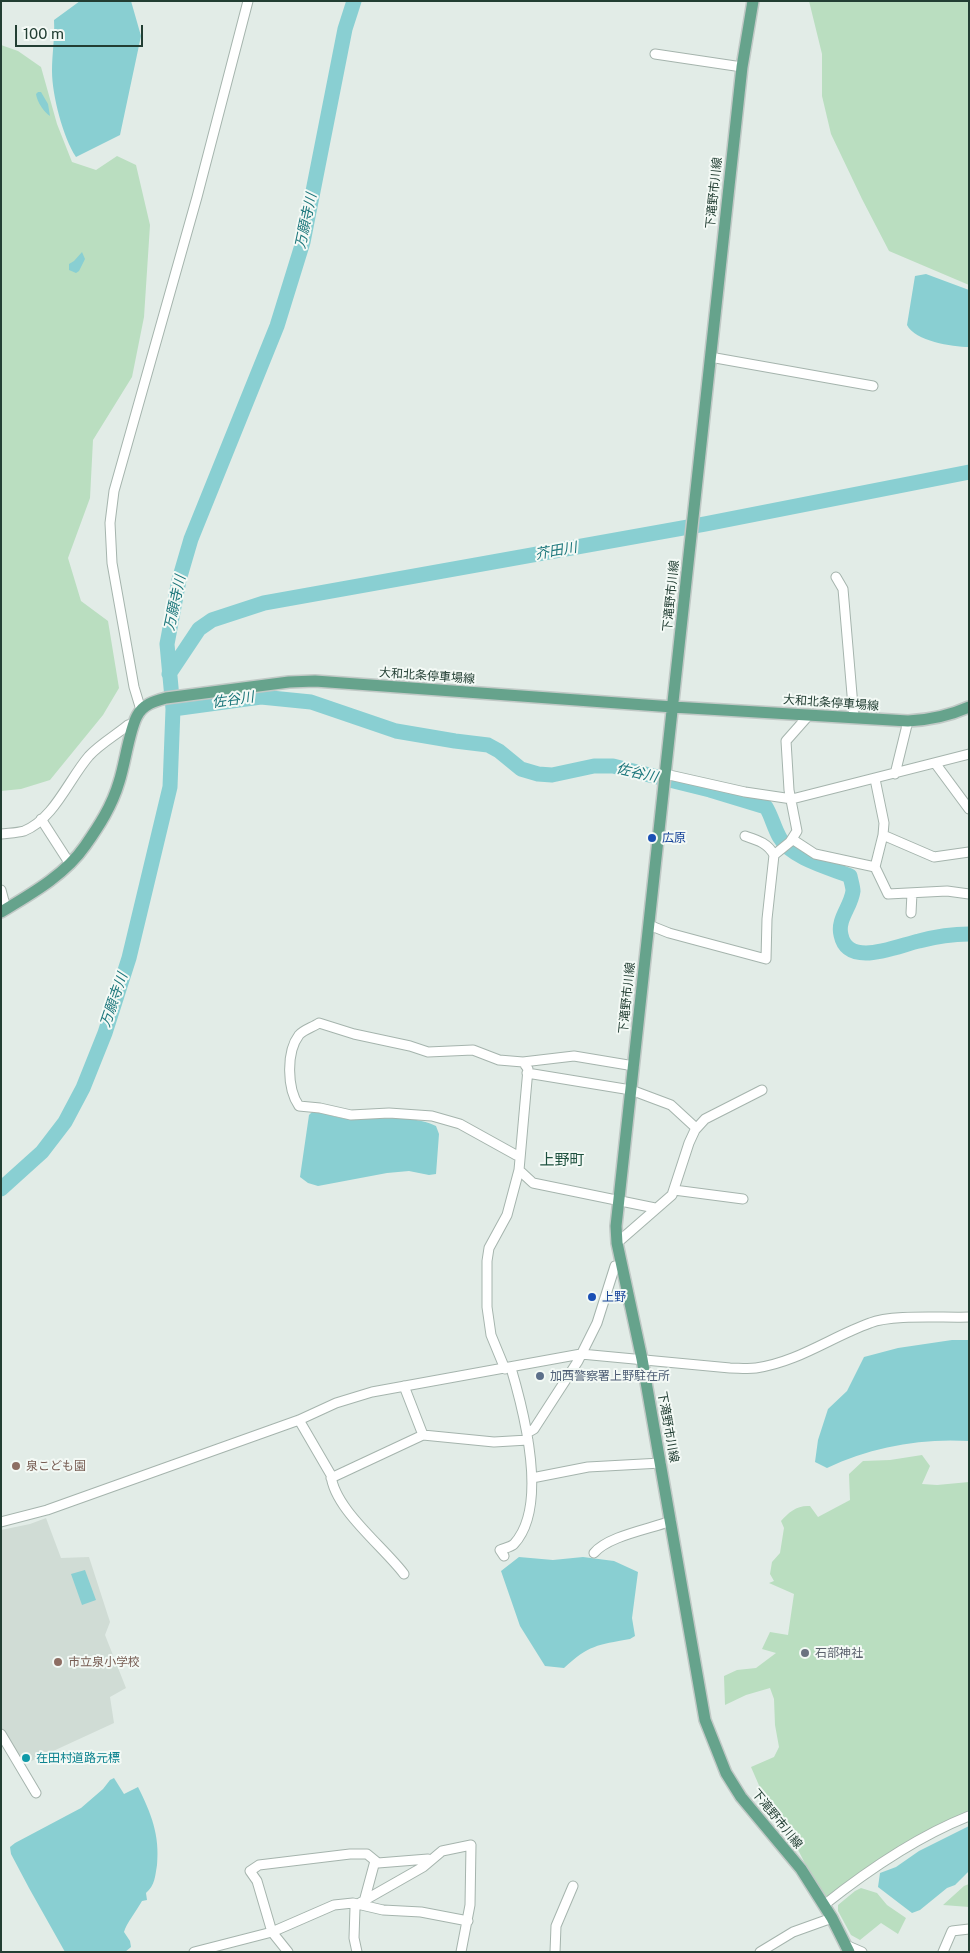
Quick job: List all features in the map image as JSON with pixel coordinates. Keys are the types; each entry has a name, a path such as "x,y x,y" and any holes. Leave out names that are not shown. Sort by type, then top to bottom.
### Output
{"main road":[{"name":"下滝野市川線","path":"753,1 742,67 616,1226 620,1266 642,1359 705,1720 726,1773 741,1797 801,1869 849,1949"},
{"name":"大和北条停車場線","path":"142,710 147,704 166,698 196,696 289,682 315,682 908,721 926,720 955,714 969,707"},
{"path":"4,910 50,881 70,864 84,848 107,814 119,784 134,723 142,710"}],"street":[{"path":"142,710 134,687 112,563 110,523 114,491 197,197 248,1"},
{"path":"655,54 742,67"},
{"path":"710,357 873,386"},
{"path":"836,576 843,588 854,718"},
{"path":"774,855 792,839 797,831 786,741 809,715"},
{"path":"894,774 908,721"},
{"path":"1,834 22,832 34,826 68,788 91,754 128,725 134,723"},
{"path":"665,779 792,799 969,754"},
{"path":"935,763 969,809"},
{"path":"875,779 884,823 875,867 888,894 947,891 969,894"},
{"path":"42,819 70,864"},
{"path":"883,835 934,857 969,852"},
{"path":"648,925 669,933 766,959 767,919 774,855 770,848 762,842 745,836"},
{"path":"792,839 815,854 875,867"},
{"path":"1,890 4,910"},
{"path":"911,913 912,893"},
{"path":"520,1155 516,1155 460,1124 432,1116 389,1113 351,1115 320,1108 298,1106 293,1098 290,1072 292,1046 300,1033 319,1023 354,1034 410,1046 428,1052 473,1050 499,1060 523,1062 574,1056 634,1066"},
{"path":"504,1556 500,1550 514,1545 524,1527 530,1509 532,1478 525,1419 508,1369 492,1335 487,1307 487,1261 489,1248 507,1215 519,1170 528,1069 523,1062"},
{"path":"527,1073 631,1090 671,1105 696,1128"},
{"path":"617,1243 672,1195 682,1161 696,1128 705,1119 762,1090"},
{"path":"519,1170 532,1183 655,1208"},
{"path":"674,1190 744,1199"},
{"path":"332,1478 423,1435 494,1442 527,1436 534,1429 581,1354 597,1323 615,1266 620,1266"},
{"path":"1,1522 47,1510 299,1420 336,1403 372,1392 508,1369 581,1354 730,1368 754,1368 778,1364 798,1357 871,1322 893,1319 969,1317"},
{"path":"404,1386 423,1435"},
{"path":"299,1420 332,1478 332,1484 357,1524 404,1574"},
{"path":"532,1478 588,1467 661,1463"},
{"path":"594,1553 597,1549 615,1540 671,1521"},
{"path":"1,1734 36,1793"},
{"path":"824,1905 856,1879 890,1857 943,1826 969,1816"},
{"path":"357,1952 354,1938 355,1908 362,1902 423,1867 442,1851 471,1844 468,1921 461,1952"},
{"path":"288,1952 272,1932 257,1881 250,1871 258,1865 350,1854 367,1854 378,1863 428,1859 430,1861"},
{"path":"362,1902 365,1898 375,1861"},
{"path":"555,1952 556,1926 573,1886"},
{"path":"194,1952 272,1932 334,1905 362,1902 383,1910 422,1912 468,1921"},
{"path":"760,1952 793,1932 832,1918"},
{"path":"943,1952 952,1931 969,1929"},
{"path":"849,1949 862,1952"}],"shaded area":[{"name":"市立泉小学校","path":"46,1518 61,1558 89,1557 110,1622 105,1635 126,1688 110,1697 114,1723 25,1764 1,1728 1,1530 30,1524"}],"green space":[{"path":"809,1 969,1 969,285 889,251 831,134 822,96 822,54"},
{"path":"1,45 18,51 41,67 57,124 72,162 96,170 117,156 136,165 150,225 144,317 132,377 93,440 90,498 68,558 81,601 108,621 119,688 103,715 50,780 21,789 1,791"},
{"path":"922,1455 930,1466 922,1484 937,1485 969,1482 969,1812 827,1900 820,1893 791,1836 768,1806 751,1767 774,1757 779,1747 775,1725 774,1699 770,1688 746,1695 725,1705 724,1676 737,1670 756,1668 776,1653 762,1649 770,1632 788,1635 794,1594 769,1583 774,1581 770,1574 772,1562 780,1553 784,1528 781,1521 797,1508 810,1506 818,1517 850,1500 849,1474 863,1461 890,1460"},
{"path":"969,1884 969,1907 943,1905 964,1886"},
{"path":"861,1888 877,1893 887,1905 906,1918 898,1934 881,1923 860,1940 851,1935 838,1911 838,1905"}],"water":[{"path":"80,1 131,1 141,36 120,135 76,157 71,149 59,115 52,81 52,65 54,20"},
{"path":"41,92 48,104 50,116 39,103 36,94"},
{"path":"82,252 85,259 79,271 76,273 69,270 69,264"},
{"path":"926,274 969,290 969,347 953,346 926,339 911,331 907,325 915,276"},
{"path":"313,1111 346,1119 394,1118 416,1120 436,1126 439,1134 436,1174 429,1175 409,1171 387,1173 318,1186 308,1183 300,1177 309,1115"},
{"path":"952,1340 969,1340 969,1441 932,1441 896,1445 861,1454 827,1468 815,1462 818,1440 828,1409 847,1391 864,1357 898,1348"},
{"path":"519,1557 553,1560 583,1557 614,1561 638,1572 632,1618 635,1636 587,1650 564,1668 545,1666 520,1626 501,1571"},
{"path":"85,1570 96,1600 82,1605 71,1574"},
{"path":"114,1778 124,1794 138,1787 151,1815 156,1834 158,1854 154,1880 146,1893 147,1900 142,1901 125,1929 124,1932 130,1941 131,1947 125,1952 65,1952 11,1854 10,1847 81,1808"},
{"path":"969,1826 969,1871 955,1885 947,1888 920,1910 912,1913 878,1887 880,1873 896,1867 919,1851"}],"waterway":[{"name":"万願寺川","path":"1,1189 42,1152 65,1122 83,1088 105,1033 129,958 170,787 173,709 167,644 179,580 191,539 277,326 303,242 345,29 354,1"},
{"name":"芥田川","path":"169,674 199,629 212,620 264,603 705,524 969,472"},
{"name":"佐谷川","path":"173,709 261,697 311,702 396,731 488,745 499,751 521,769 538,774 552,775 594,766 613,766 710,790 766,807 785,845 802,857 850,876 853,891 852,897 840,929 846,945 853,951 863,953 875,952 931,938 969,934"}],"place":[{"name":"広原","path":"652,838"},
{"name":"上野","path":"592,1297"},
{"name":"加西警察署上野駐在所","path":"540,1376"},
{"name":"泉こども園","path":"16,1466"},
{"name":"石部神社","path":"805,1653"},
{"name":"市立泉小学校","path":"58,1662"},
{"name":"在田村道路元標","path":"26,1758"}],"district":[{"name":"上野町","path":"562,1160"}]}
